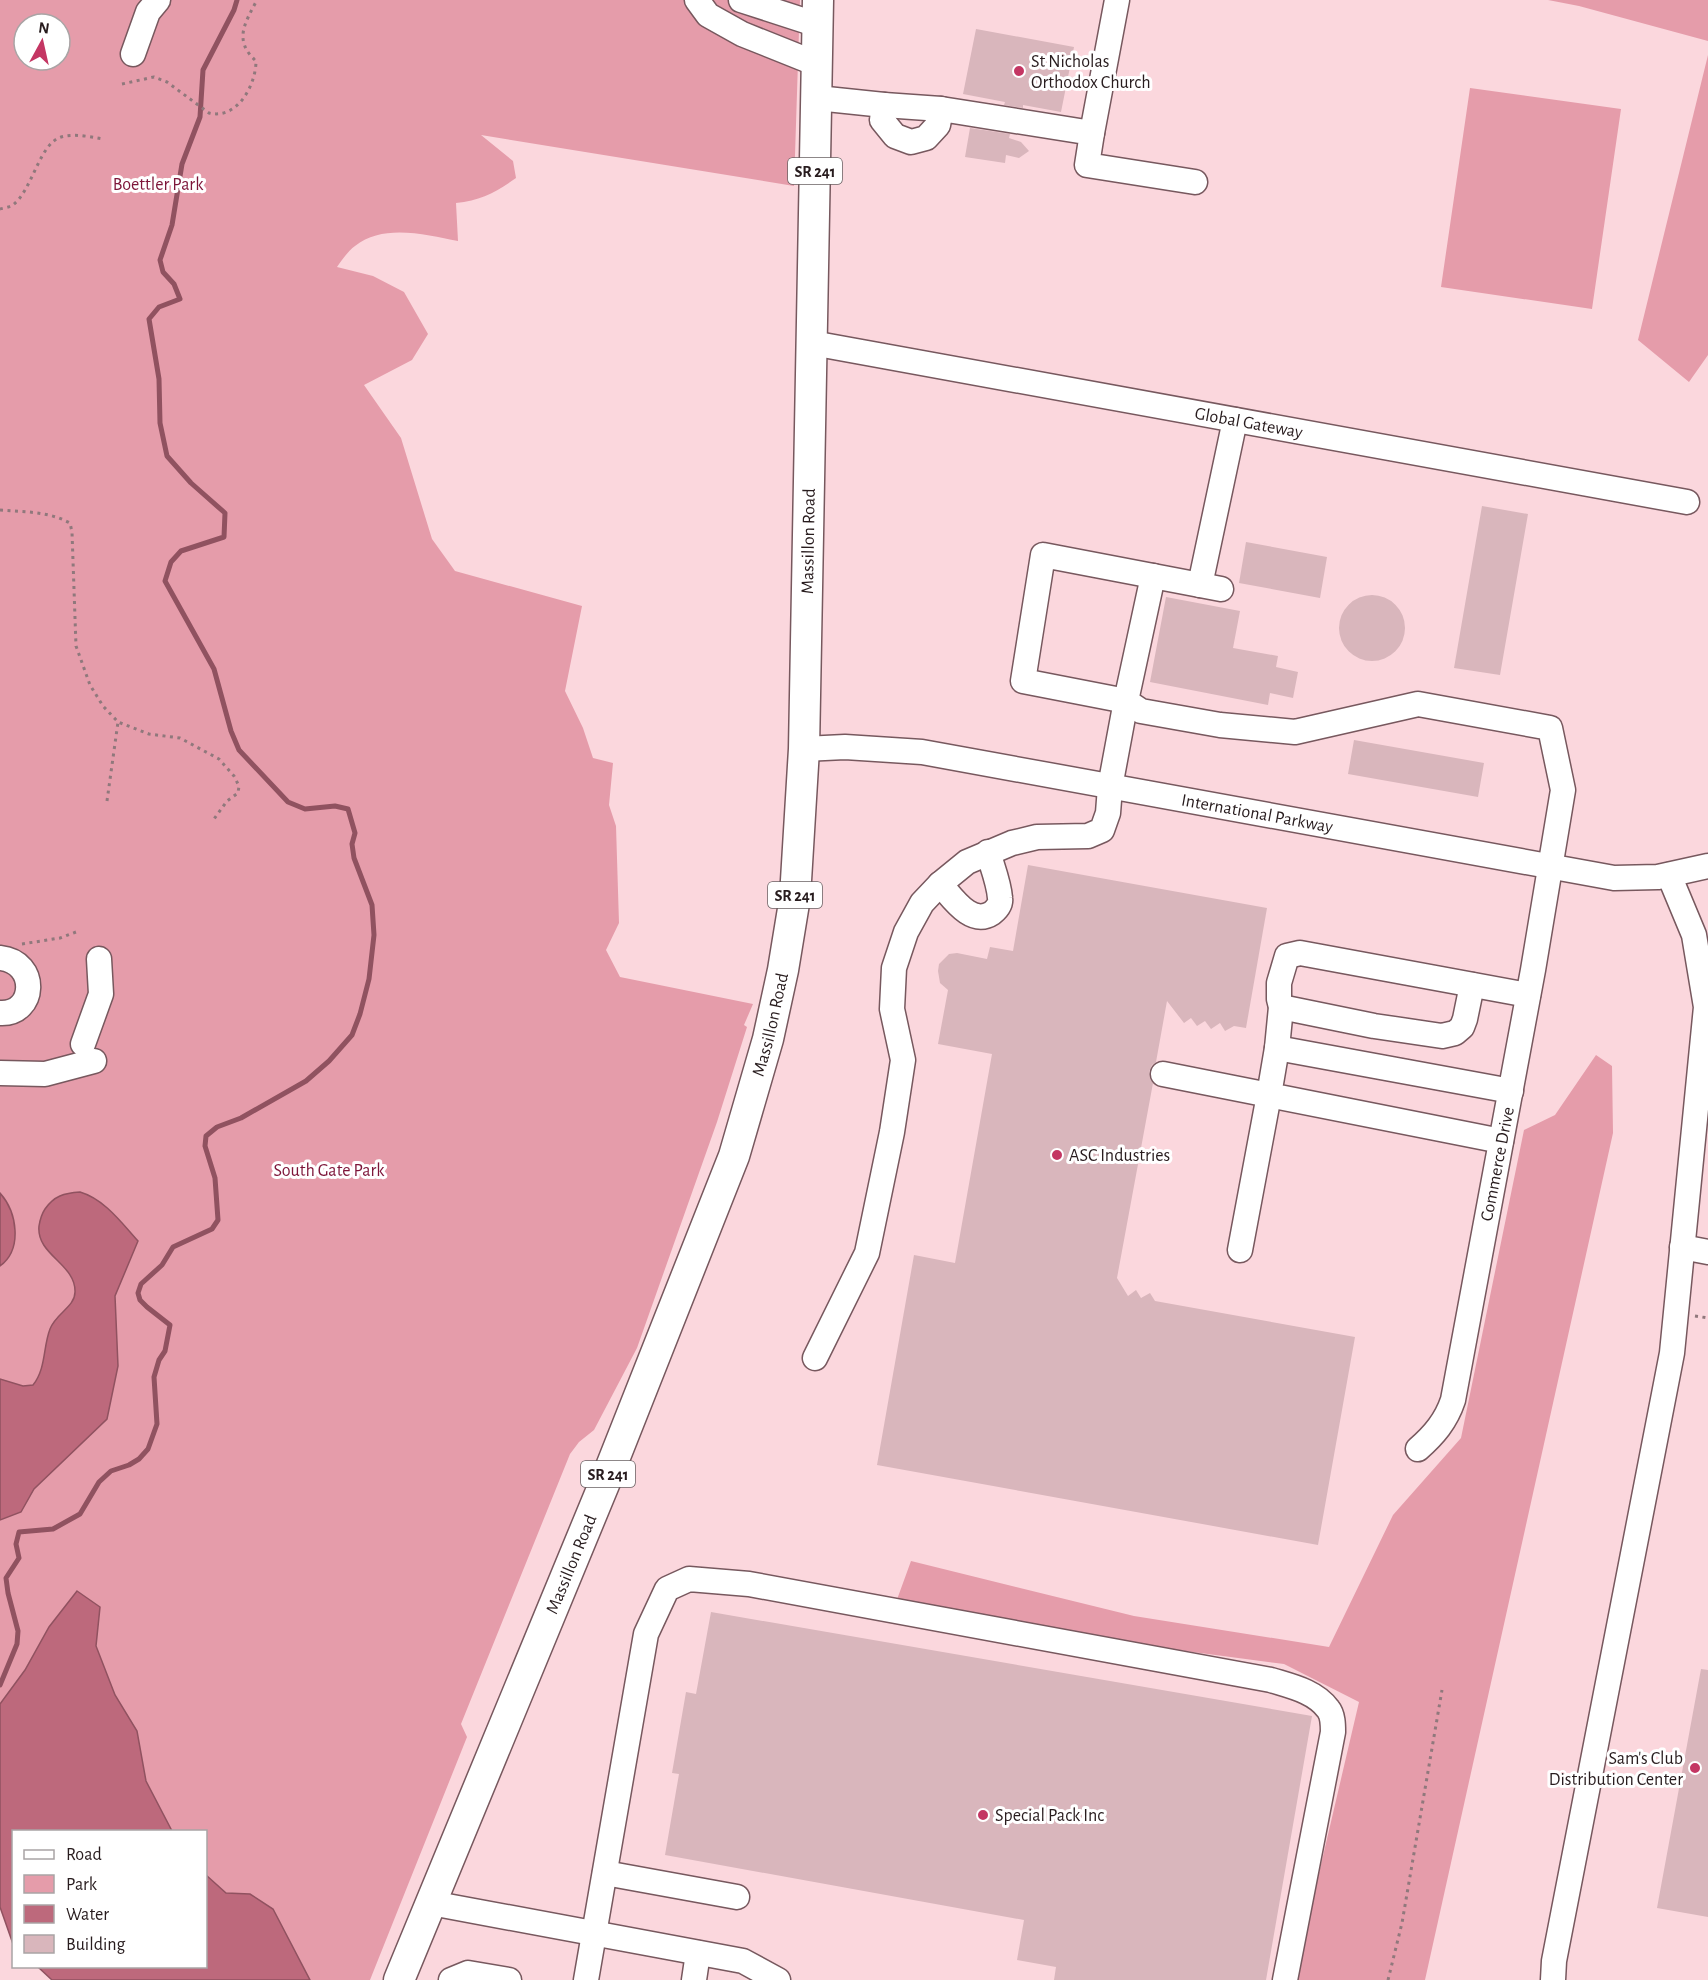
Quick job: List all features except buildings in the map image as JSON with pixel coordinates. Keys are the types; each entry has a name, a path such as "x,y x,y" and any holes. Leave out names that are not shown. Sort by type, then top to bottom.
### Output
{"main road":[{"name":"Massillon Road","path":"399,1980 611,1466 734,1156 768,1038 783,970 798,868 804,749 818,12"}],"street":[{"path":"133,54 148,12 158,0"},
{"path":"697,0 708,15 742,34 817,64"},
{"path":"741,0 818,12"},
{"path":"1117,0 1087,165 1195,182"},
{"path":"816,98 941,109 1092,133"},
{"path":"885,105 882,120 895,136 911,142 926,138 938,125 941,109"},
{"name":"Global Gateway","path":"812,343 1686,502"},
{"path":"1126,701 1023,681 1043,555 1211,587 1235,420"},
{"path":"815,1358 867,1253 892,1132 903,1060 892,1009 894,968 906,932 922,903 940,884 967,862 1012,843 1037,837 1088,836 1101,830 1108,813 1110,787 1126,701 1153,576"},
{"name":"Commerce Drive","path":"1126,701 1141,711 1220,725 1295,732 1418,704 1550,728 1563,790 1502,1141 1453,1400 1439,1428 1418,1449"},
{"name":"International Parkway","path":"804,749 868,748 922,752 1614,878 1669,875 1708,866"},
{"path":"940,884 964,910 975,917 988,916 998,909 1001,900 988,852"},
{"path":"1553,1980 1554,1961 1672,1353 1682,1247 1697,1200 1706,1007 1694,935 1669,875"},
{"path":"0,1013 14,1011 21,1005 29,988 28,979 6,952"},
{"path":"1240,1250 1277,1048 1281,1007 1278,999 1279,983 1287,956 1300,953 1528,995"},
{"path":"0,1073 45,1074 89,1053 101,994 99,959"},
{"path":"1281,1007 1374,1026 1442,1036 1455,1033 1462,1027 1472,984"},
{"path":"1277,1048 1511,1091"},
{"path":"1163,1074 1502,1141"},
{"path":"1682,1247 1708,1252"},
{"path":"586,1980 646,1634 667,1589 689,1579 749,1584 1271,1680 1300,1688 1315,1698 1328,1708 1334,1732 1285,1980"},
{"path":"605,1873 737,1897"},
{"path":"430,1902 743,1961 778,1980"},
{"path":"694,1980 698,1953"},
{"path":"451,1980 468,1973 509,1980"}],"path":[{"path":"122,84 145,77 154,77 168,82 210,113 216,115 230,109 244,99 256,70 256,61 242,43 244,27 257,0"},
{"path":"0,209 12,206 18,199 37,170 51,142 62,137 80,135 103,139"},
{"path":"0,510 42,513 59,517 70,523 76,646 90,685 103,706 118,722 149,734 180,738 219,759 234,776 239,786 238,793 227,801 214,819"},
{"path":"107,801 118,722"},
{"path":"6,952 76,932"},
{"path":"1388,1980 1402,1923 1442,1690"}],"green space":[{"name":"South Gate Park","path":"0,0 800,0 794,186 481,135 513,161 516,178 488,195 456,203 458,241 405,233 379,235 355,246 337,267 373,276 404,292 428,334 412,360 364,385 401,438 432,539 455,571 582,606 565,691 583,728 593,758 613,763 609,805 616,826 619,923 606,950 620,977 753,1004 744,1025 747,1027 717,1122 637,1348 594,1430 579,1442 570,1454 461,1724 467,1737 370,1980 310,1980 296,1955 250,1894 226,1893 207,1876 207,1830 171,1830 146,1781 137,1731 0,1714"},
{"path":"1548,0 1708,0 1708,41 1579,6"},
{"path":"1708,55 1708,355 1689,382 1638,340"},
{"path":"1470,88 1621,109 1592,309 1441,287"},
{"path":"1596,1055 1612,1066 1613,1133 1425,1980 1294,1980 1359,1702 1284,1664 983,1624 895,1605 911,1561 1134,1616 1329,1647 1393,1515 1461,1438 1524,1130 1555,1115"}],"water":[{"path":"80,1192 97,1200 119,1219 138,1241 115,1296 118,1366 107,1419 34,1489 21,1512 0,1520 0,1379 23,1386 33,1385 40,1372 50,1329 72,1302 75,1292 74,1282 44,1245 39,1226 45,1209 52,1201 64,1194"},
{"path":"0,1193 14,1220 15,1240 7,1259 0,1266"},
{"path":"77,1591 100,1607 96,1646 115,1695 137,1731 146,1781 171,1830 12,1830 12,1941 0,1907 0,1704 25,1670 49,1627"},
{"path":"207,1876 226,1893 250,1894 273,1909 310,1980 52,1980 39,1968 207,1968"}],"waterway":[{"path":"0,1685 17,1644 18,1631 6,1578 19,1558 16,1544 19,1532 53,1529 80,1514 99,1482 111,1471 139,1459 148,1449 157,1424 154,1377 159,1360 165,1351 170,1325 147,1307 140,1300 138,1293 141,1284 162,1265 173,1247 212,1229 218,1220 215,1178 205,1146 206,1136 217,1127 241,1118 306,1081 329,1061 352,1035 369,979 374,935 372,905 354,858 352,844 355,833 348,809 335,806 305,809 288,802 239,750 231,731 214,669 165,581 171,562 181,551 224,537 225,513 191,483 167,456 160,423 159,379 149,319 159,307 180,299 174,284 163,272 160,260 172,225 182,164 200,117 203,70 237,0"}],"place":[{"name":"St Nicholas Orthodox Church","path":"1019,71"},
{"name":"ASC Industries","path":"1057,1155"},
{"name":"Sam's Club Distribution Center","path":"1695,1768"},
{"name":"Special Pack Inc","path":"983,1815"}],"park label":[{"name":"Boettler Park","path":"158,184"}]}
